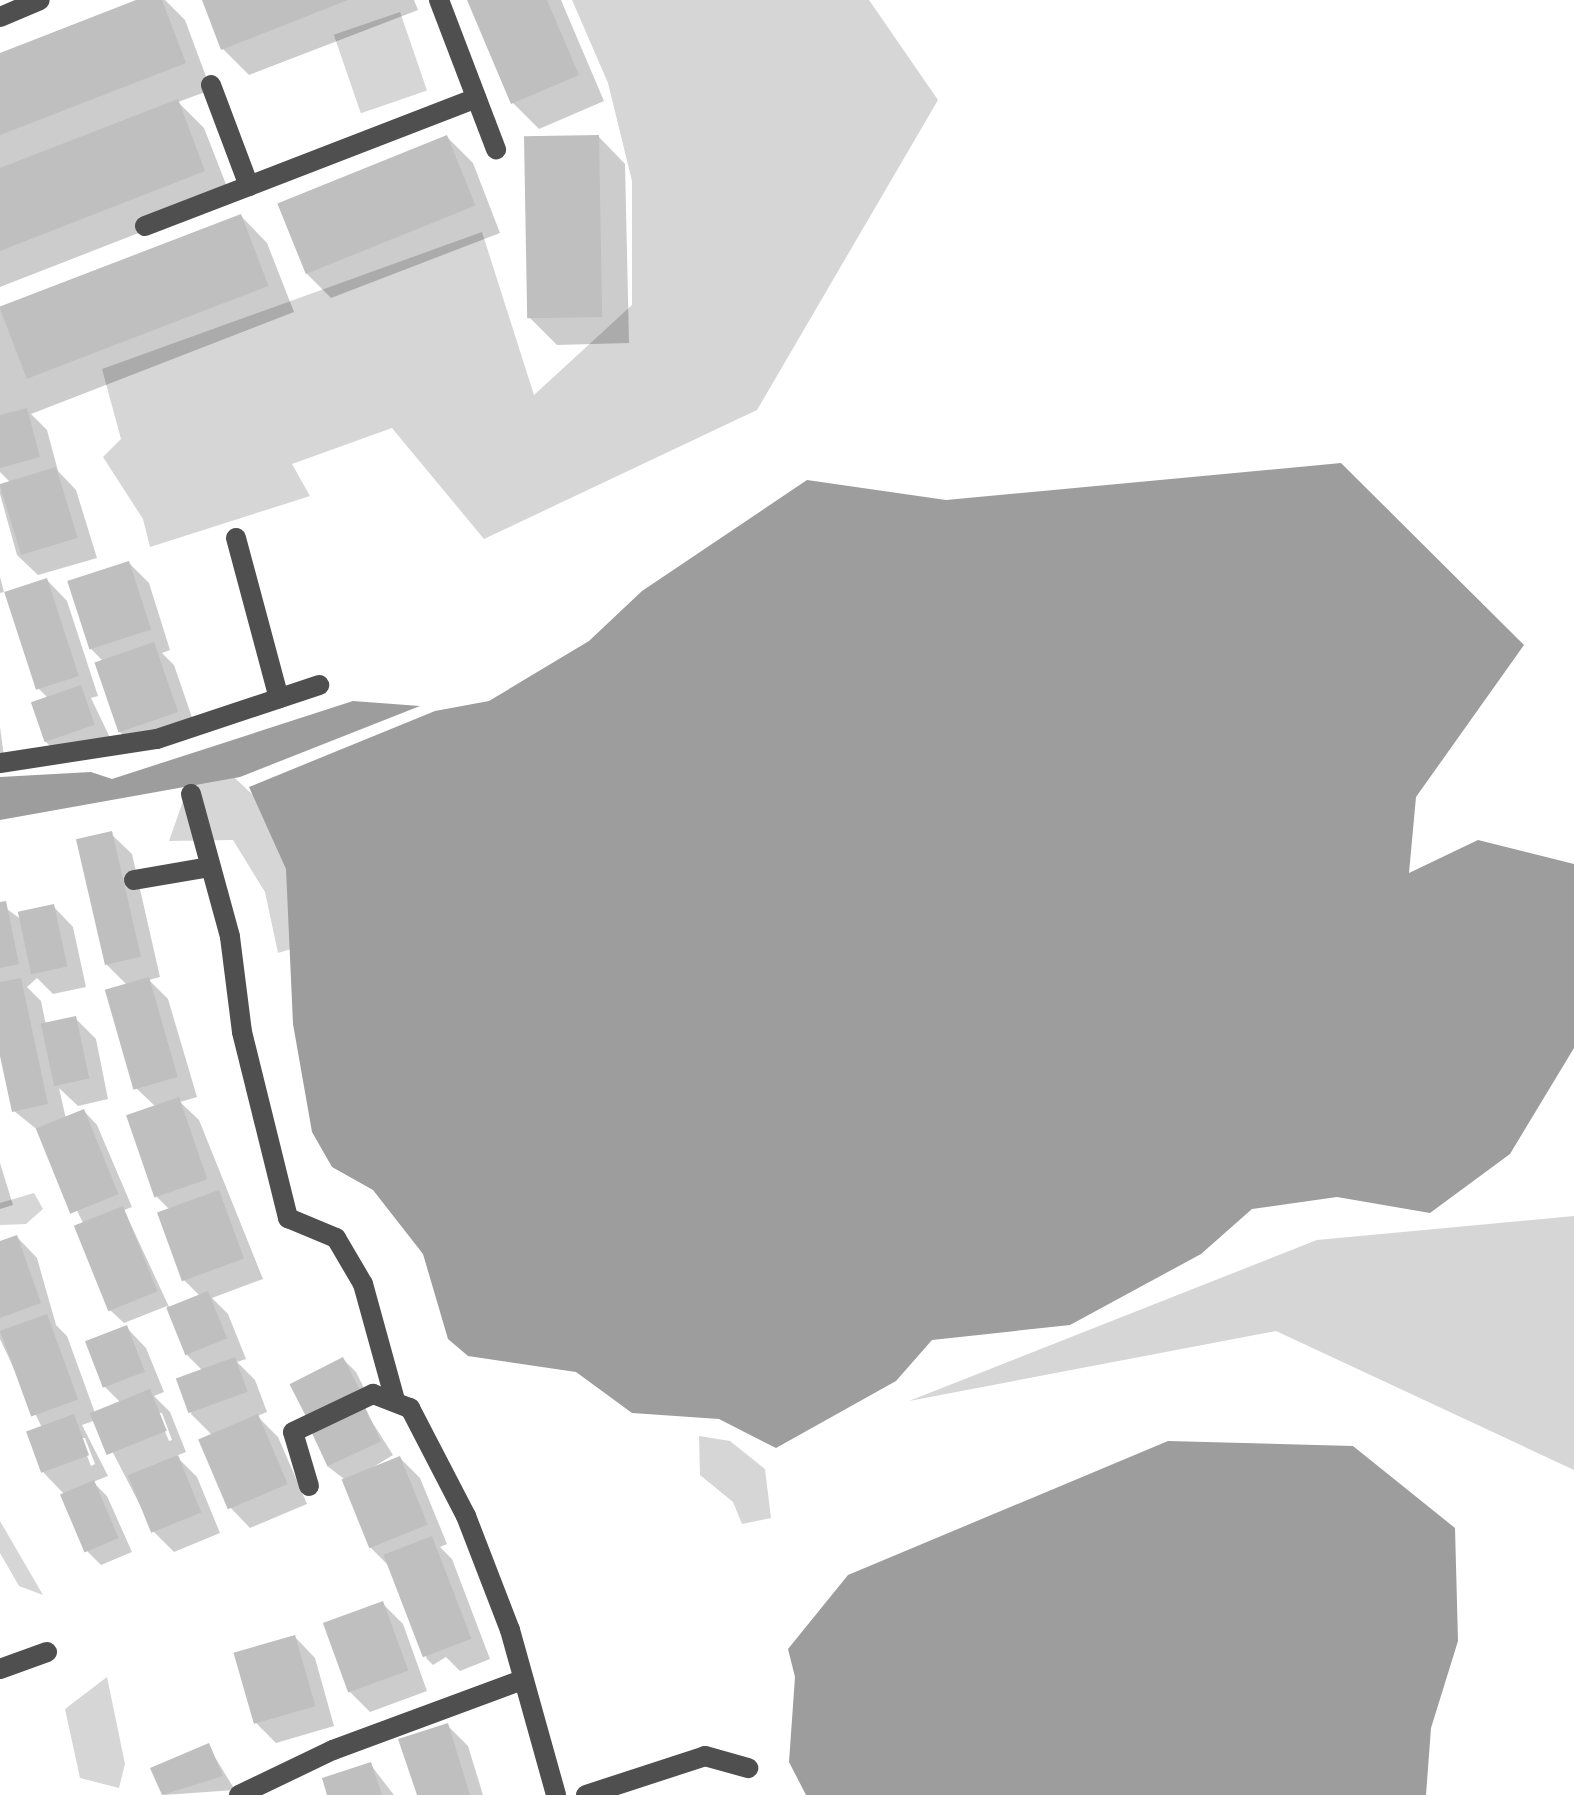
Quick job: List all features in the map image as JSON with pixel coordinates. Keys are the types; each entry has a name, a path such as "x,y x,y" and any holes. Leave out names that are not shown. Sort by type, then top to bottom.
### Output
{"street":[{"path":"0,17 40,0"},
{"path":"439,0 496,149"},
{"path":"211,85 249,186"},
{"path":"145,226 476,98"},
{"path":"236,538 279,698"},
{"path":"0,763 157,739 319,685"},
{"path":"191,794 230,937 242,1032 288,1218 336,1238 363,1284 395,1400"},
{"path":"134,880 209,867"},
{"path":"309,1486 293,1432 358,1398 395,1400 410,1408 466,1516 522,1680 536,1737 556,1795"},
{"path":"0,1669 47,1652"},
{"path":"239,1795 333,1750 522,1680"},
{"path":"586,1795 705,1756 748,1768"}],"shaded area":[{"path":"572,0 869,0 938,100 757,410 484,539 392,428 292,464 310,496 150,547 143,519 103,457 121,439 102,369 482,232 534,395 632,305 632,181 608,83"},
{"path":"400,12 427,90 361,113 334,35"},
{"path":"1341,463 1524,645 1416,797 1409,873 1478,840 1574,864 1574,1048 1510,1154 1430,1213 1337,1197 1252,1209 1201,1254 1070,1325 932,1340 896,1381 776,1448 719,1419 632,1413 576,1372 468,1356 448,1339 423,1254 373,1190 332,1167 312,1132 293,1024 286,869 249,787 435,711 489,701 589,641 642,591 807,480 946,500"},
{"path":"353,701 420,706 240,777 0,820 0,777 91,772 112,779"},
{"path":"196,764 224,768 296,835 311,943 278,953 265,892 233,840 169,841"},
{"path":"34,1193 43,1209 26,1224 0,1225 0,1203"},
{"path":"1574,1216 1574,1470 1276,1331 909,1401 1317,1240"},
{"path":"699,1436 730,1441 765,1469 771,1518 742,1524 733,1502 700,1475"},
{"path":"1168,1441 1353,1446 1455,1528 1458,1641 1431,1728 1426,1795 806,1795 789,1762 795,1677 788,1649 848,1575"},
{"path":"0,1521 43,1595 19,1586 0,1553"},
{"path":"107,1677 125,1764 119,1788 80,1778 65,1709"}],"building":[{"path":"136,0 162,0 186,63 0,135 0,53"},
{"path":"202,0 348,0 221,50"},
{"path":"467,0 547,0 579,75 511,104"},
{"path":"178,99 205,171 0,251 0,168"},
{"path":"447,135 475,205 306,274 277,204"},
{"path":"599,135 602,317 527,318 524,136"},
{"path":"241,214 269,286 27,379 0,307"},
{"path":"27,408 40,457 0,468 0,415"},
{"path":"56,467 78,538 21,555 0,484"},
{"path":"129,561 151,629 89,650 67,581"},
{"path":"47,578 79,676 36,690 4,592"},
{"path":"154,642 178,712 119,732 94,663"},
{"path":"81,685 95,725 45,742 31,702"},
{"path":"112,831 141,957 105,965 76,839"},
{"path":"6,901 19,964 0,968 0,902"},
{"path":"54,904 67,967 31,974 18,912"},
{"path":"149,977 178,1077 133,1090 105,990"},
{"path":"21,978 48,1104 12,1112 0,1056 0,982"},
{"path":"76,1016 89,1079 54,1086 41,1023"},
{"path":"179,1097 207,1179 154,1197 126,1115"},
{"path":"84,1109 118,1194 70,1214 36,1128"},
{"path":"219,1190 244,1259 182,1281 157,1213"},
{"path":"123,1206 157,1291 108,1311 74,1226"},
{"path":"17,1235 41,1303 0,1318 0,1241"},
{"path":"208,1291 227,1338 185,1355 166,1308"},
{"path":"47,1314 78,1400 31,1417 0,1331"},
{"path":"127,1325 145,1372 103,1388 85,1341"},
{"path":"235,1357 248,1392 188,1413 176,1379"},
{"path":"343,1357 360,1391 307,1418 290,1384"},
{"path":"150,1389 167,1431 107,1455 90,1413"},
{"path":"364,1405 381,1441 327,1466 311,1430"},
{"path":"74,1414 89,1455 41,1473 26,1431"},
{"path":"258,1414 288,1484 228,1509 198,1439"},
{"path":"178,1455 201,1512 151,1533 128,1475"},
{"path":"400,1456 428,1525 369,1548 342,1480"},
{"path":"94,1480 119,1538 85,1552 60,1494"},
{"path":"432,1536 471,1639 423,1657 383,1555"},
{"path":"383,1601 408,1671 348,1692 323,1623"},
{"path":"295,1635 315,1706 254,1724 233,1653"},
{"path":"448,1723 470,1795 417,1795 398,1739"},
{"path":"209,1743 223,1776 162,1795 150,1768"},
{"path":"371,1762 382,1795 327,1795 322,1778"}]}
